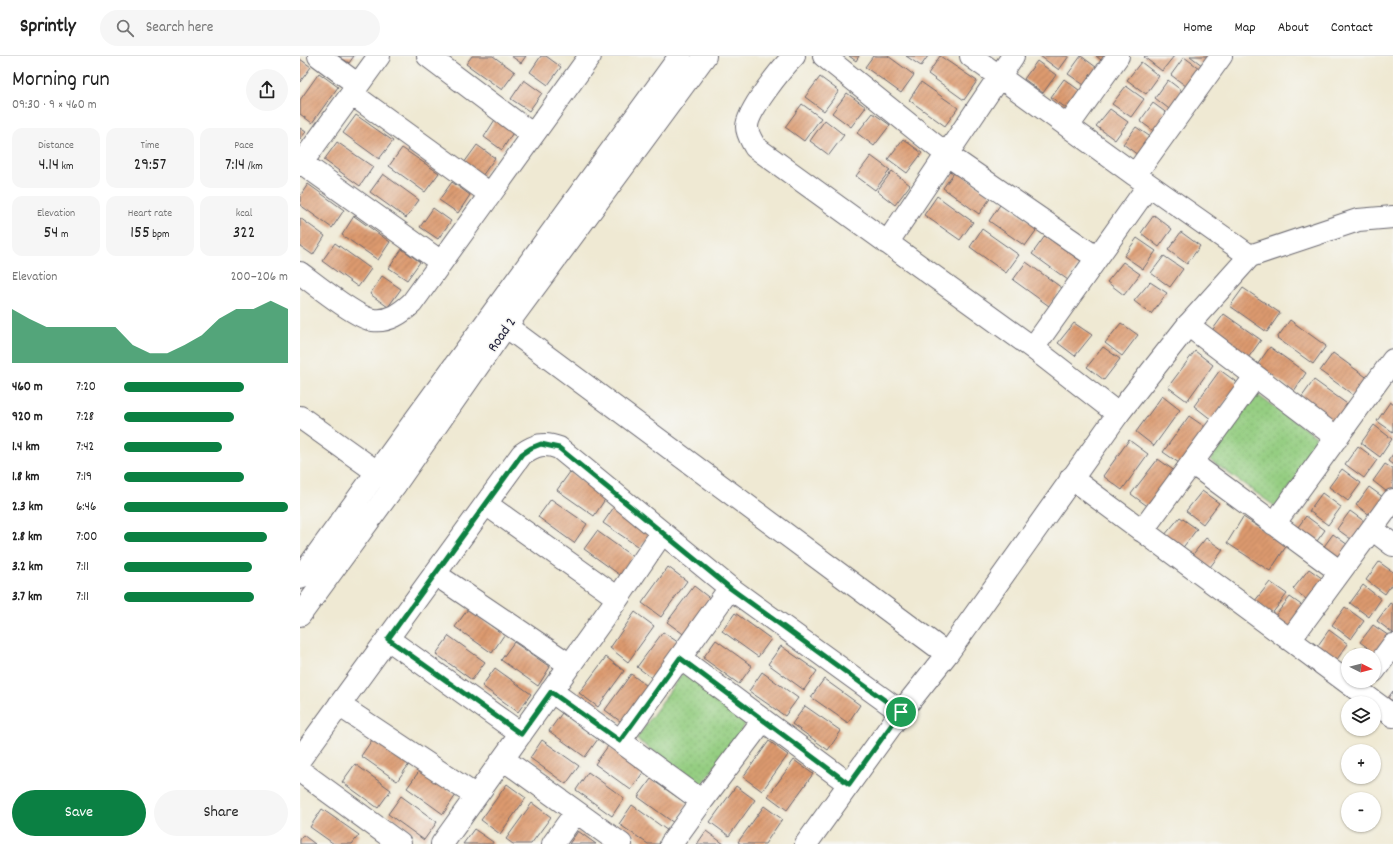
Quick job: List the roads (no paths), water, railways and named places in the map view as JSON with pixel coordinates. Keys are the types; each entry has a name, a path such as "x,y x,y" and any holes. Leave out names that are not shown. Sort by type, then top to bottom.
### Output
{"street":[{"path":"319,56 355,90 490,194"},
{"path":"379,56 301,164 441,262"},
{"path":"428,56 533,135"},
{"name":"Road 2","path":"300,615 394,485 499,320 680,56"},
{"name":"Road 2","path":"300,578 377,472 499,320 705,56"},
{"path":"794,56 783,66 751,113 747,126 755,147 1033,348 1118,414"},
{"path":"824,56 946,154 1097,258"},
{"path":"971,56 1250,256"},
{"path":"887,243 1013,56"},
{"path":"1068,126 1118,56"},
{"path":"1033,348 1097,258 1142,180 1221,56"},
{"path":"300,273 352,310 372,320 379,320 399,314 412,303 533,135 579,60"},
{"path":"806,844 901,712 947,654 1118,414 1188,325 1250,256 1358,220 1393,217"},
{"path":"499,320 947,654"},
{"path":"1188,325 1337,438"},
{"path":"1274,524 1337,438 1389,373"},
{"path":"1142,531 1255,377"},
{"path":"300,417 394,485"},
{"path":"300,759 522,454 541,444 559,448 730,588 901,712"},
{"path":"1192,463 1340,572"},
{"path":"1071,478 1290,640 1341,672"},
{"path":"1290,640 1393,500"},
{"path":"486,504 618,598"},
{"path":"1372,529 1393,545"},
{"path":"442,844 618,598 662,533"},
{"path":"435,574 570,665"},
{"path":"620,741 730,588"},
{"path":"388,639 521,734"},
{"path":"1381,661 1393,645"},
{"path":"680,658 849,784"},
{"path":"1365,688 1393,716"},
{"path":"551,692 702,801"},
{"path":"339,705 476,796"},
{"path":"672,844 702,801 763,720"},
{"path":"503,759 621,844"},
{"path":"300,771 400,844"},
{"path":"553,844 576,812"}]}
